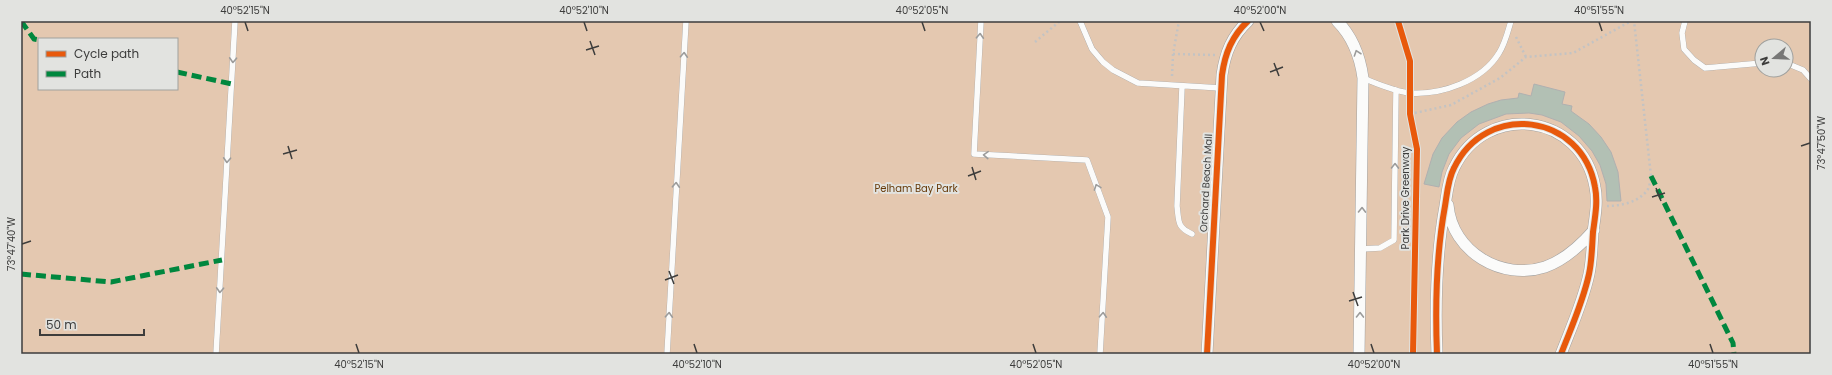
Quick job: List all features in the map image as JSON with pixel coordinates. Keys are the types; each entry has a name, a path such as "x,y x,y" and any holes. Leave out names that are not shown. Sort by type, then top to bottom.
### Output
{"street":[{"name":"Orchard Beach Mall","path":"1207,354 1223,63 1227,51 1237,33 1248,21"},
{"path":"1337,21 1354,44 1361,64 1363,78 1360,354"},
{"path":"1438,354 1437,274 1442,224 1453,169 1460,157 1477,140 1506,126 1530,124 1552,129 1565,137 1575,146 1588,164 1593,177 1597,205 1586,288 1561,354"},
{"path":"1447,194 1451,221 1461,242 1483,260 1511,270 1536,270 1551,264 1574,251 1594,230"}],"lane":[{"path":"216,354 235,21"},
{"path":"667,354 686,21"},
{"path":"981,21 974,154 1087,160 1108,217 1100,354"},
{"path":"1080,21 1092,49 1103,62 1113,70 1138,83 1182,87 1221,88"},
{"path":"1363,78 1396,90 1411,93 1434,91 1456,86 1473,78 1488,67 1500,53 1511,21"},
{"path":"1685,21 1682,33 1684,49 1694,60 1705,68 1754,64"},
{"path":"1794,66 1802,70 1811,79"},
{"path":"1182,87 1177,206 1179,223 1182,229 1192,234"},
{"path":"1361,249 1380,248 1394,240 1396,90"}],"path":[{"path":"1035,42 1060,21"},
{"path":"1172,86 1173,54 1179,21"},
{"path":"1410,114 1452,105 1500,78 1526,57 1573,53 1633,21 1651,176 1648,189 1636,199 1619,206 1597,205"},
{"path":"1173,54 1222,55"},
{"path":"1411,93 1410,114 1412,121"}],"green space":[{"name":"Pelham Bay Park","path":"21,21 1811,21 1811,354 21,354"}],"building":[{"path":"1534,84 1565,92 1562,104 1572,106 1571,111 1589,124 1601,137 1611,152 1618,172 1621,201 1607,201 1606,184 1600,165 1592,151 1579,136 1561,122 1542,115 1529,113 1506,114 1479,124 1461,138 1449,154 1442,172 1439,187 1424,184 1433,154 1442,138 1457,122 1471,112 1488,104 1501,100 1518,98 1519,93 1531,96"}],"marked path":[{"path":"21,21 34,39 38,40"},
{"path":"178,72 232,84"},
{"path":"1651,176 1733,343 1734,354"},
{"path":"21,274 111,282 222,260"}],"cycle path":[{"path":"1207,354 1222,75 1225,59 1230,45 1248,21"},
{"name":"Park Drive Greenway","path":"1398,21 1410,61 1410,114 1417,149 1413,354"},
{"path":"1437,354 1436,298 1438,261 1447,192 1452,172 1469,147 1488,132 1509,125 1532,125 1553,131 1572,143 1587,162 1595,187 1596,210 1589,274 1580,305 1561,354"}]}
